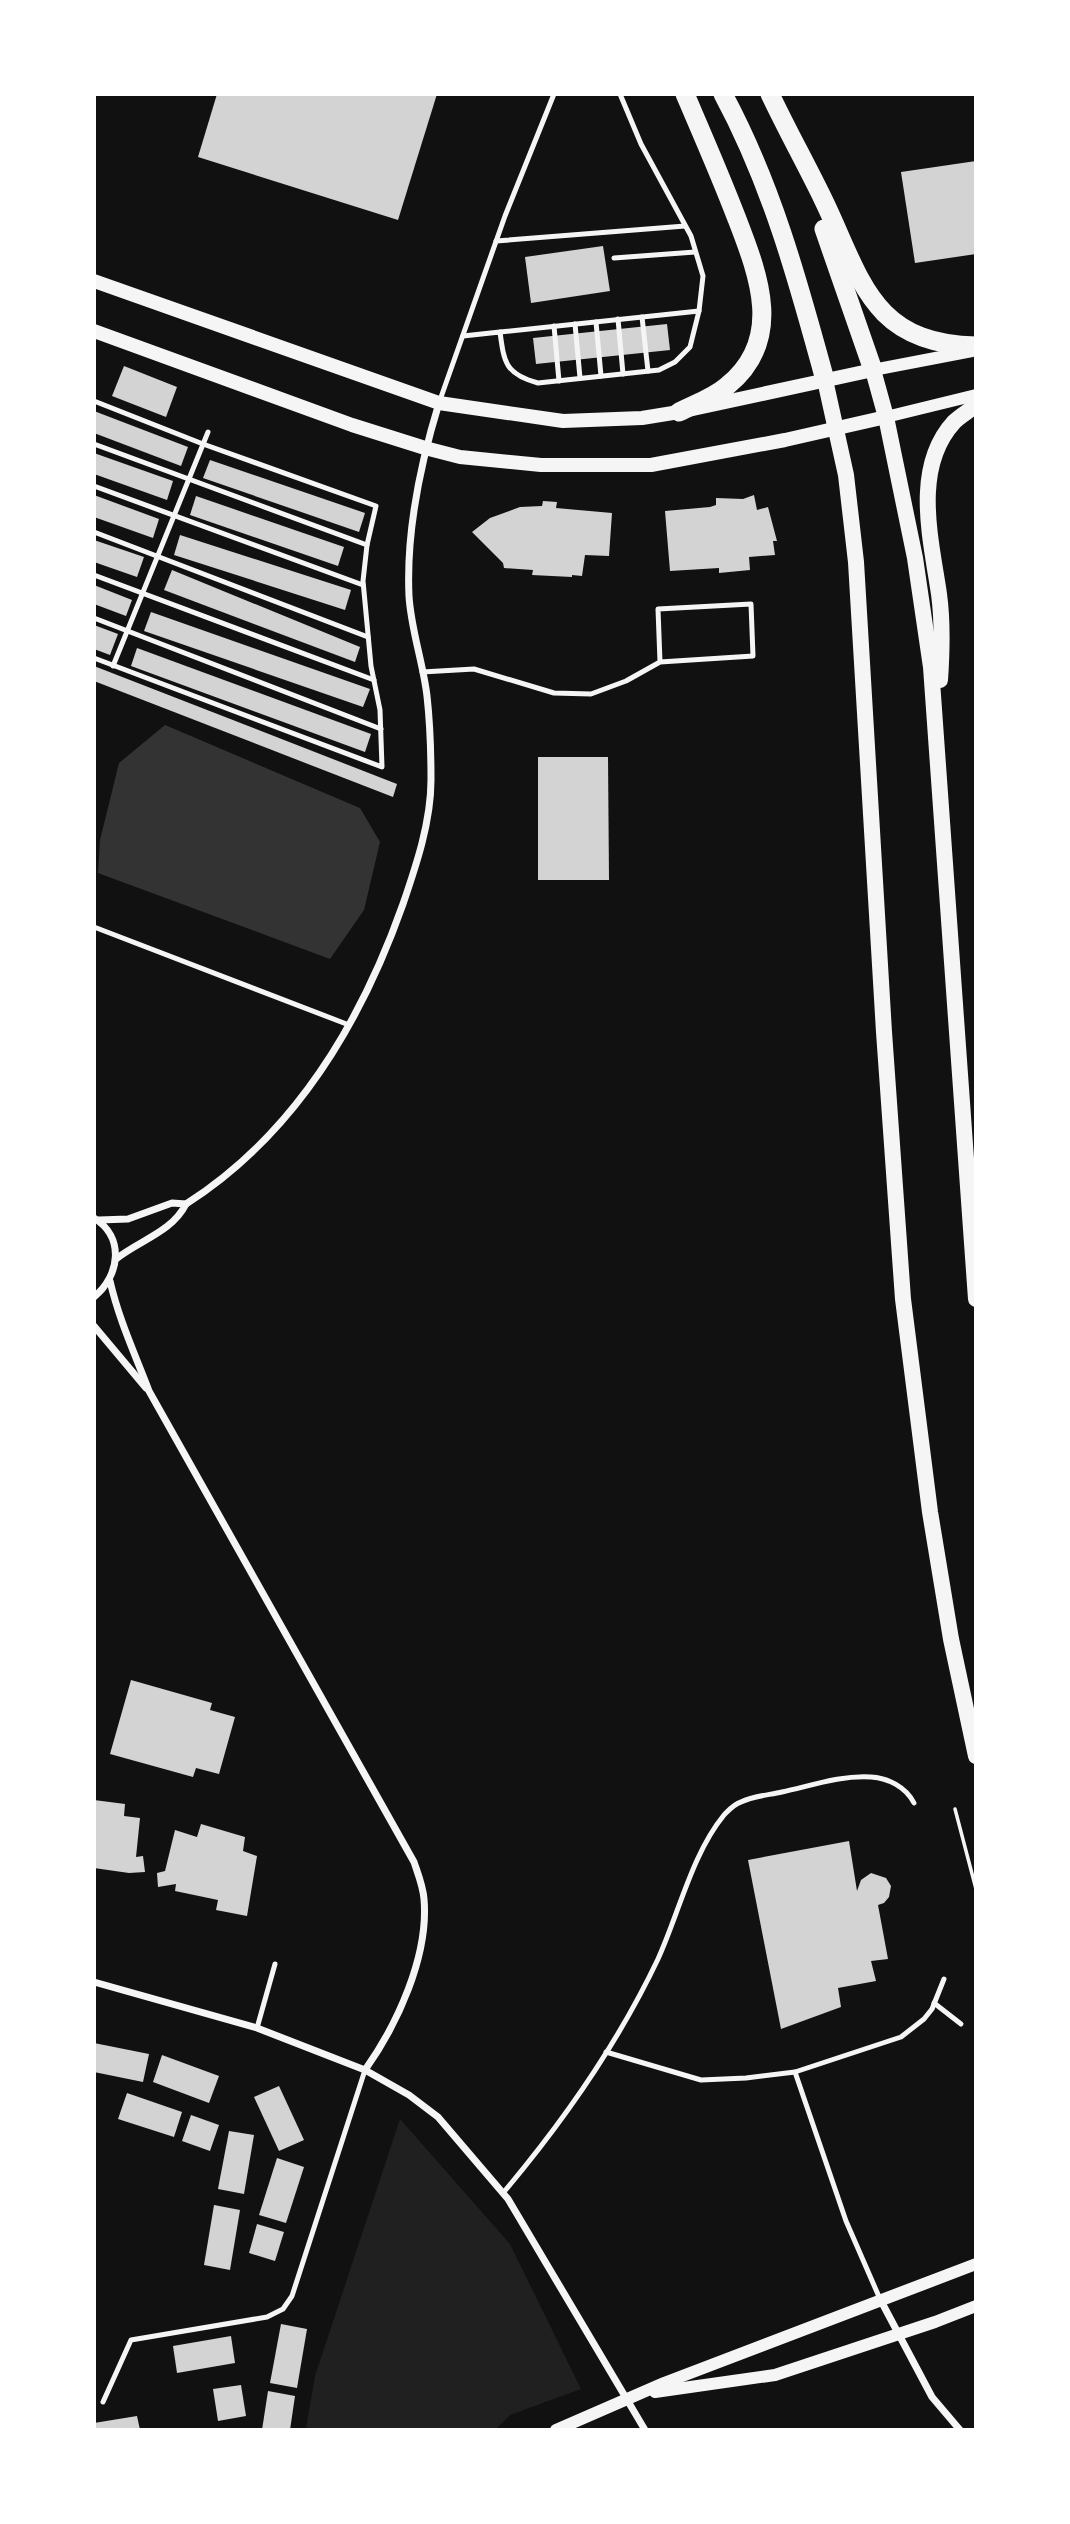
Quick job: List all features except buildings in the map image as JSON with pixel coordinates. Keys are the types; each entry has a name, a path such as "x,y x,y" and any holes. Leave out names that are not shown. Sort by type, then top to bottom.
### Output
{"highway":[{"path":"679,412 727,386 743,369 756,348 763,325 762,298 749,250 685,94"},
{"path":"723,94 764,180 781,227 825,380"},
{"path":"769,94 868,295 885,314 924,338 975,348"},
{"path":"769,94 804,178 873,370"}],"main road":[{"path":"94,281 439,403 563,421 642,418 679,412 873,370 886,417 924,611 937,735 975,1298"},
{"path":"94,331 352,425 425,449 460,457 541,465 651,466 886,417"},
{"path":"825,380 846,475 856,562 888,1099 903,1299 930,1512 951,1639 975,1756"},
{"path":"937,735 943,638 928,510 929,481 934,457 942,438 955,421 975,405"}],"street":[{"path":"873,370 975,348"},
{"path":"886,417 975,395"},
{"path":"116,1259 138,1243 169,1227 180,1216 186,1204 225,1177 267,1138 317,1076 349,1025 372,983 397,921 419,854 431,783 427,695 412,622 409,572 414,515 425,449 439,403"},
{"path":"97,1219 128,1219 172,1203 186,1204"},
{"path":"97,1219 115,1244 116,1259 110,1281 118,1315 149,1391 414,1862 424,1896 425,1927 421,1955 385,2042 365,2070"},
{"path":"94,1297 110,1281"},
{"path":"94,1326 149,1391"},
{"path":"94,1982 257,2028 365,2070 409,2095 438,2117 503,2193 645,2430"},
{"path":"556,2430 627,2399 975,2264"},
{"path":"880,2299 932,2397 960,2430"},
{"path":"627,2399 662,2391 775,2375 975,2306"}],"lane":[{"path":"439,403 496,241 554,94"},
{"path":"500,332 504,361 512,371 526,380 538,383 659,370 674,362 690,347 699,311 703,276 685,226 641,144 620,94"},
{"path":"496,241 685,226"},
{"path":"614,258 695,252"},
{"path":"463,336 699,311"},
{"path":"642,317 648,371"},
{"path":"618,319 623,374"},
{"path":"596,322 601,376"},
{"path":"575,324 580,378"},
{"path":"554,326 559,381"},
{"path":"94,401 376,506 366,545 363,585 380,710 382,767 94,658"},
{"path":"113,666 208,432"},
{"path":"94,444 366,545"},
{"path":"94,486 363,585"},
{"path":"94,531 368,637"},
{"path":"94,575 374,680"},
{"path":"422,672 474,669 554,692 590,694 626,681 660,662 752,656 751,604 658,609 660,662"},
{"path":"94,618 381,729"},
{"path":"94,927 349,1025"},
{"path":"503,2193 527,2164 606,2052 658,1958 706,1844 733,1806 752,1798 853,1777 885,1780 909,1793 914,1803"},
{"path":"257,2028 275,1964"},
{"path":"606,2052 701,2080 795,2072 901,2037 924,2019 944,1979"},
{"path":"934,2003 961,2024"},
{"path":"103,2402 131,2340 267,2317 283,2309 292,2296 365,2070"},
{"path":"795,2072 846,2221 880,2299"}],"path":[{"path":"955,1810 975,1889"}],"shaded area":[{"path":"165,725 360,808 380,842 364,910 330,959 98,873 100,840 119,763"},
{"path":"400,2119 510,2244 581,2389 510,2415 496,2429 306,2429 315,2376"}]}
